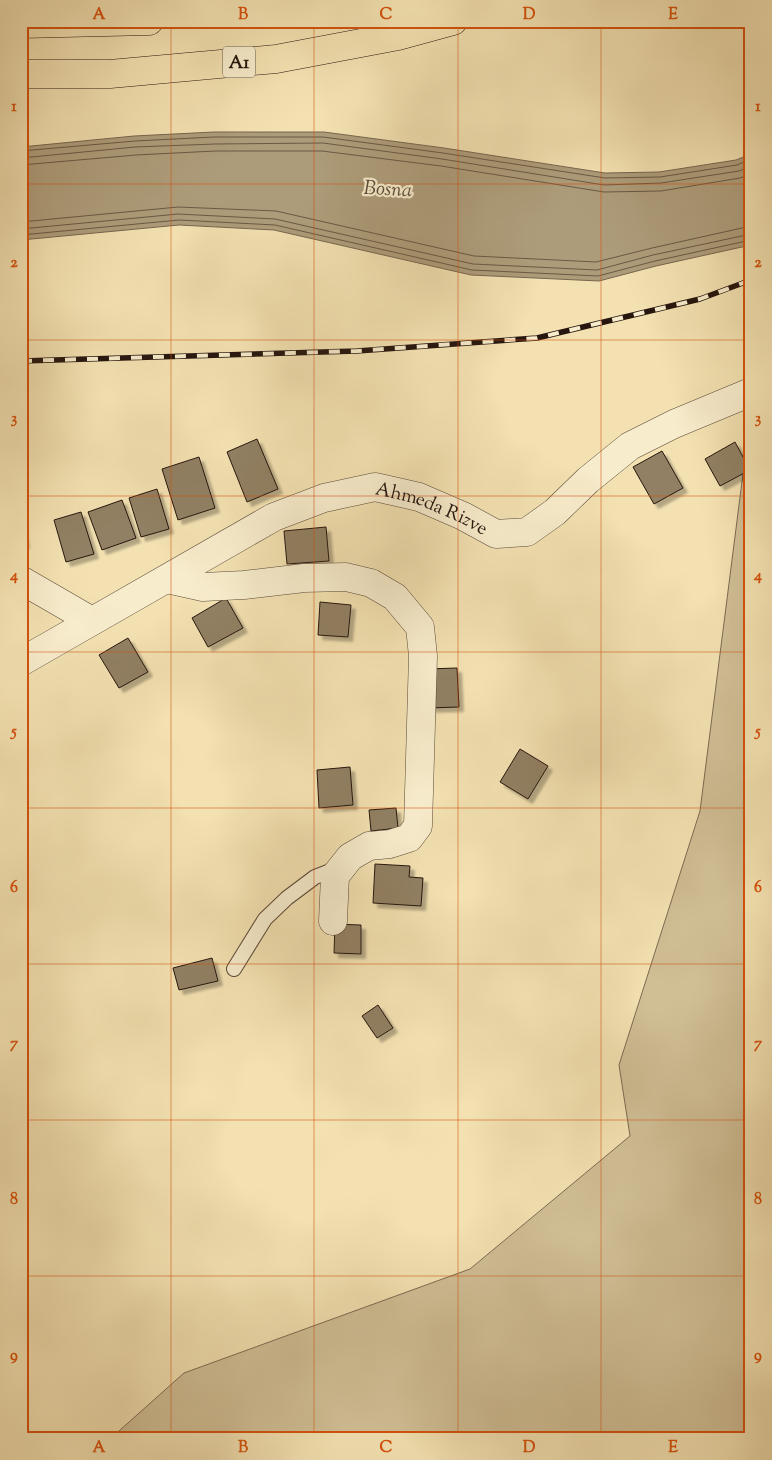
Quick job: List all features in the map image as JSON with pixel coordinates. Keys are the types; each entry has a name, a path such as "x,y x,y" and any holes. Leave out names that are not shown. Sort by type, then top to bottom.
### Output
{"highway":[{"path":"21,24 149,21"},
{"name":"A1","path":"21,74 110,74 276,59 398,36 453,21"}],"street":[{"name":"Ahmeda Rizve","path":"21,662 274,517 324,498 375,487 419,497 463,516 496,534 527,532 555,512 588,480 630,446 674,424 751,392"},
{"path":"167,579 203,587 244,585 304,578 346,577 371,583 395,597 420,627 423,656 418,826 409,838 390,844 369,846 350,857 336,876 333,921"},
{"path":"21,580 92,621"}],"lane":[{"path":"234,969 265,918 287,898 315,877 343,866"}],"shaded area":[{"path":"751,411 751,1439 110,1439 184,1373 470,1269 630,1136 619,1065 700,811"}],"water":[{"name":"Bosna","path":"214,132 324,132 605,173 659,172 736,160 751,154 751,245 599,281 471,275 274,230 179,225 21,240 21,147 134,136"}],"building":[{"path":"257,439 278,489 247,502 227,452"},
{"path":"735,442 750,470 720,486 705,459"},
{"path":"662,451 683,488 654,504 633,467"},
{"path":"199,457 215,508 178,520 162,469"},
{"path":"157,489 169,529 141,537 129,498"},
{"path":"122,500 136,538 102,550 88,512"},
{"path":"81,512 94,554 66,562 54,520"},
{"path":"21,521 25,544 21,544"},
{"path":"326,527 329,561 287,564 284,531"},
{"path":"226,598 243,628 208,647 192,618"},
{"path":"320,602 351,605 348,637 318,635"},
{"path":"128,638 148,672 119,688 99,655"},
{"path":"457,668 459,707 428,708 426,669"},
{"path":"520,749 548,766 528,799 500,782"},
{"path":"350,767 353,805 319,808 317,770"},
{"path":"396,808 398,828 371,831 369,810"},
{"path":"375,864 410,866 409,877 423,878 421,906 373,903"},
{"path":"335,924 361,925 361,954 334,953"},
{"path":"212,958 218,981 179,990 173,968"},
{"path":"378,1005 393,1028 377,1038 362,1016"}],"railway":[{"path":"21,361 357,351 537,338 700,299 751,280"}]}
